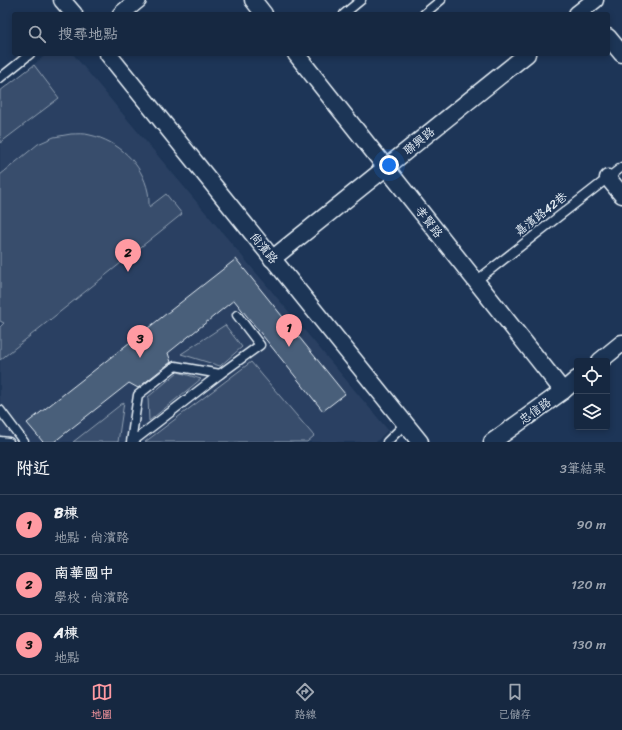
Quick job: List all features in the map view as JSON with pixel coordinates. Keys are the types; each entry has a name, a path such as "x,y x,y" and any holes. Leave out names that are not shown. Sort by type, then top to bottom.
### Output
{"street":[{"path":"62,0 72,12"},
{"path":"123,12 138,0"},
{"path":"253,0 262,12"},
{"path":"610,39 622,54"},
{"name":"尚濱路","path":"110,56 420,442"},
{"name":"孝賢路","path":"298,56 563,391"},
{"name":"聯興路","path":"272,259 526,56"},
{"path":"608,178 622,196"},
{"path":"604,358 622,343"},
{"name":"忠信路","path":"492,442 574,382"}],"lane":[{"path":"346,12 361,0"},
{"path":"426,12 436,2"},
{"path":"0,78 28,56"},
{"name":"嘉濱路42巷","path":"476,281 622,167"},
{"path":"132,442 260,345 236,315"},
{"path":"132,442 138,395 175,366 220,374"},
{"path":"0,410 24,442"},
{"path":"387,442 405,424"},
{"path":"0,441 9,442"}],"shaded area":[{"path":"44,56 75,56 388,430 376,442 0,442 0,91"},
{"path":"34,65 59,98 0,143 0,91"},
{"path":"71,134 85,134 100,138 119,148 134,163 145,181 149,198 149,207 166,194 182,214 0,360 0,327 4,323 0,321 0,175 38,144 54,137"},
{"path":"225,325 242,347 220,366 181,354"},
{"path":"251,362 314,436 307,442 145,442"},
{"path":"178,372 201,379 149,421 148,397"},
{"path":"124,402 118,442 73,442"}],"building":[{"path":"236,259 345,394 323,411 234,300 168,353 171,362 138,388 129,383 54,442 43,442 27,423"}],"place":[{"name":"南華國中","path":"128,272"},
{"name":"B棟","path":"289,347"},
{"name":"A棟","path":"140,358"}]}
